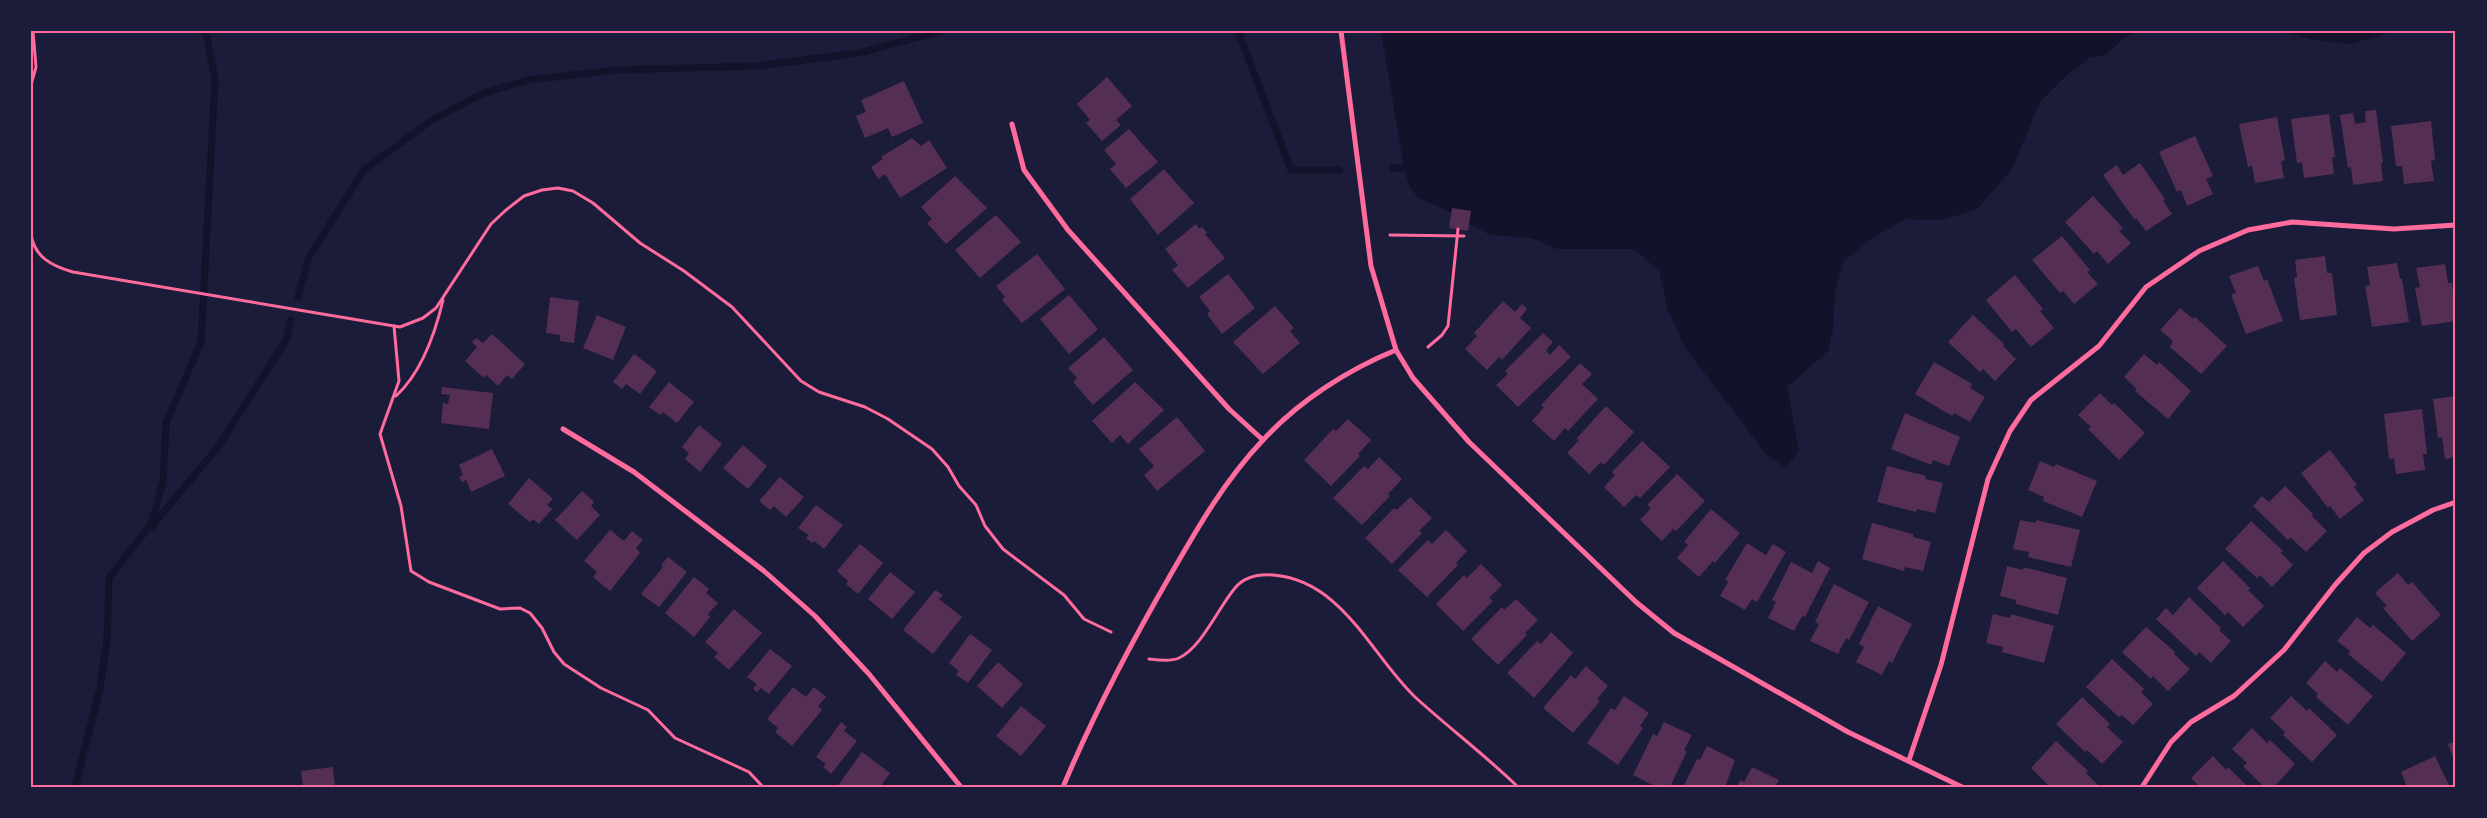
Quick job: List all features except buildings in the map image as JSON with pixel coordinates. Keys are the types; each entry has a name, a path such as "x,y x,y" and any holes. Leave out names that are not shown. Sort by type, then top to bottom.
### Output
{"street":[{"path":"1341,31 1371,266 1396,350 1413,378 1469,442 1636,602 1674,633 1848,732 1962,787"},
{"path":"1012,124 1024,170 1068,230 1216,395 1263,440"},
{"path":"1909,760 1942,665 1988,479 2010,431 2031,400 2099,346 2146,287 2199,251 2248,230 2292,222 2394,229 2456,225"},
{"path":"1063,787 1089,725 1153,605 1210,507 1263,440 1308,399 1372,359 1396,350"},
{"path":"563,429 634,472 764,571 816,616 869,674 961,787"},
{"path":"2142,787 2172,742 2191,722 2234,696 2284,650 2334,585 2364,553 2392,532 2433,510 2456,502"}],"path":[{"path":"31,85 36,67 33,31"},
{"path":"31,234 32,243 44,260 73,272 263,302 400,327 423,318 436,308 491,224 506,210 524,196 542,190 558,188 573,191 593,204 640,243 684,271 732,307 801,381 820,392 865,407 888,418 932,449 948,466 959,486 976,505 985,526 1004,549 1064,595 1084,619 1111,632"},
{"path":"1428,347 1442,335 1448,326 1458,229"},
{"path":"1390,235 1464,236"},
{"path":"395,396 406,386 426,351 444,297"},
{"path":"394,326 399,382 380,434 401,506 411,571 429,582 500,609 520,608 525,610 542,628 554,652 564,664 601,688 648,710 675,738 749,772 763,787"},
{"path":"1149,660 1178,659 1193,649 1237,586 1258,574 1287,576 1315,588 1354,622 1414,696 1486,756 1518,787"}],"shaded area":[{"path":"1381,31 2137,31 2124,38 2105,55 2089,58 2067,75 2040,102 2012,169 1976,210 1941,220 1905,219 1871,239 1844,261 1835,291 1833,329 1828,351 1787,387 1799,451 1785,468 1766,454 1684,346 1668,310 1659,271 1634,249 1557,249 1532,238 1490,235 1444,209 1418,198 1409,185 1404,168"},
{"path":"2281,31 2394,31 2351,44 2313,40"}],"waterway":[{"path":"75,787 100,688 107,640 109,578 151,524 163,482 166,423 201,342 215,80 206,31"},
{"path":"298,297 309,257 364,170 432,120 484,93 528,80 617,70 757,66 859,53 941,31"},
{"path":"1238,31 1291,170 1339,170"},
{"path":"1393,168 1404,168"},
{"path":"151,527 218,447 286,340 291,320"}]}
